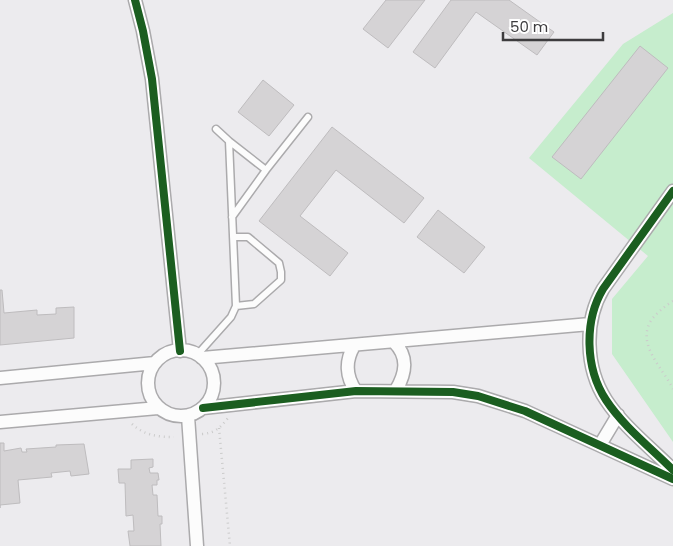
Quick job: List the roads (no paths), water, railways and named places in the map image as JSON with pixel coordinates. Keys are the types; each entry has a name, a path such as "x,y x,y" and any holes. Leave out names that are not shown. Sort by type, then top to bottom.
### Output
{"street":[{"path":"135,0 152,79 180,351"},
{"path":"673,191 603,289 598,298 590,324 590,351 595,376 605,399 618,415 673,470"},
{"path":"590,324 354,346 200,356 186,351 175,351 164,355 155,363 149,374 148,386 151,398 158,408 170,414 188,416 203,408 356,391 453,392 488,399 544,418 673,478"},
{"path":"394,342 403,356 405,366 403,377 396,390"},
{"path":"354,346 349,356 348,371 350,382 356,391"},
{"path":"200,356 212,371 214,383 210,399 203,408"},
{"path":"0,378 155,363"},
{"path":"0,422 158,408"},
{"path":"600,445 618,415"},
{"path":"188,416 197,546"}],"lane":[{"path":"232,217 308,117"},
{"path":"216,129 266,170"},
{"path":"200,356 231,317 236,306 229,141"},
{"path":"233,237 248,237 280,263 282,272 280,280 254,304 236,306"}]}
